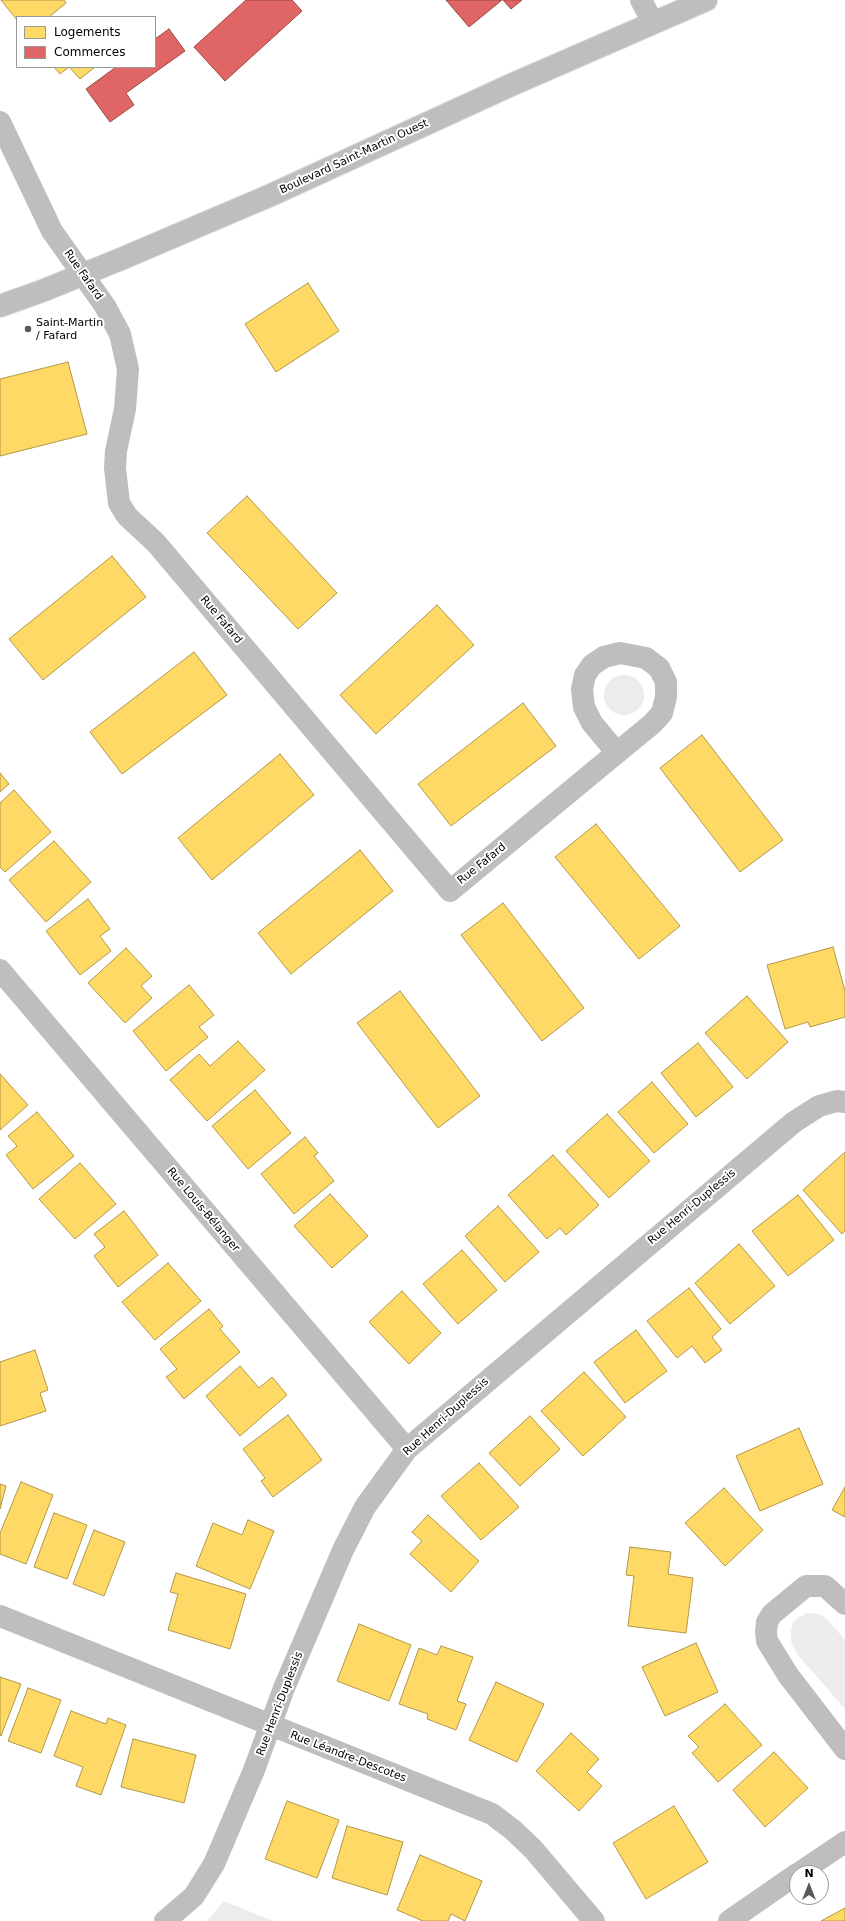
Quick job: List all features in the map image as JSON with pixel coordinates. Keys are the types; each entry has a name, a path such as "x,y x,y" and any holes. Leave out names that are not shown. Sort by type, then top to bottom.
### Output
{"street":[{"path":"641,0 653,23"},
{"name":"Boulevard Saint-Martin Ouest","path":"0,306 82,274 271,195 517,82 706,0"},
{"name":"Rue Fafard","path":"0,122 52,231 105,306 124,347 128,369 125,409 116,451 115,468 119,503 127,516 156,543 450,891 652,724 662,713 666,697 666,682 659,668 646,658 620,653 604,656 592,665 585,675 582,689 584,707 592,723 616,753"},
{"name":"Rue Louis-Bélanger","path":"0,970 407,1449"},
{"name":"Rue Henri-Duplessis","path":"165,1921 194,1896 214,1864 254,1770 269,1726 343,1550 365,1507 407,1449 794,1122 819,1106 837,1101 845,1102"},
{"path":"845,1604 825,1586 806,1586 772,1614 767,1622 766,1632 767,1641 788,1674 845,1749"},
{"name":"Rue Léandre-Descotes","path":"0,1616 269,1726 361,1760 492,1814 513,1830 533,1849 594,1921"},
{"path":"811,1865 845,1842"},
{"path":"729,1921 789,1880"}],"shaded area":[{"path":"624,675 632,677 638,681 642,687 644,695 642,703 638,709 632,713 624,715 616,713 610,709 606,703 604,695 606,687 610,681 616,677"},
{"path":"807,1613 819,1614 828,1620 845,1640 845,1709 797,1654 791,1641 793,1622"},
{"path":"224,1901 273,1921 207,1921"}],"building: Logements":[{"path":"1,0 64,0 66,3 50,16 16,16 16,19"},
{"path":"55,68 68,68 60,74"},
{"path":"70,68 94,68 80,79"},
{"path":"308,283 339,331 276,372 245,324"},
{"path":"68,362 87,434 0,456 0,379"},
{"path":"247,496 337,593 298,629 207,533"},
{"path":"112,556 146,597 43,680 9,639"},
{"path":"437,605 474,645 376,734 340,695"},
{"path":"194,652 227,695 122,774 90,732"},
{"path":"523,703 556,746 451,826 418,784"},
{"path":"702,735 783,840 740,872 660,768"},
{"path":"280,754 314,795 212,880 178,838"},
{"path":"0,773 9,784 0,792"},
{"path":"14,790 51,832 5,872 0,867 0,803"},
{"path":"596,824 680,926 639,959 555,857"},
{"path":"54,841 91,882 46,922 9,880"},
{"path":"360,850 393,891 291,974 258,933"},
{"path":"88,899 110,929 100,936 111,951 80,975 46,931"},
{"path":"503,903 584,1008 542,1041 461,935"},
{"path":"833,947 845,991 845,1017 810,1027 808,1022 785,1029 767,965"},
{"path":"126,948 152,976 141,986 152,998 125,1023 88,983"},
{"path":"189,985 214,1015 199,1027 208,1037 166,1071 133,1031"},
{"path":"400,991 480,1096 438,1128 357,1023"},
{"path":"747,996 788,1042 747,1079 705,1033"},
{"path":"238,1041 265,1070 207,1121 170,1080 199,1054 210,1066"},
{"path":"698,1043 733,1087 696,1117 661,1073"},
{"path":"0,1074 28,1105 0,1130"},
{"path":"652,1082 688,1124 654,1153 618,1112"},
{"path":"255,1090 291,1133 248,1169 212,1126"},
{"path":"37,1112 74,1156 33,1189 6,1155 17,1146 8,1136"},
{"path":"607,1114 650,1161 609,1198 566,1151"},
{"path":"305,1137 318,1153 314,1156 334,1181 294,1214 261,1174"},
{"path":"845,1152 845,1231 842,1234 803,1190"},
{"path":"553,1155 599,1205 566,1235 560,1228 547,1239 508,1195"},
{"path":"80,1163 116,1204 75,1239 39,1199"},
{"path":"330,1194 368,1236 332,1268 294,1226"},
{"path":"798,1195 834,1240 788,1276 752,1231"},
{"path":"498,1206 539,1252 505,1282 465,1236"},
{"path":"124,1211 158,1255 118,1287 94,1256 105,1247 94,1234"},
{"path":"739,1244 775,1286 730,1324 695,1283"},
{"path":"462,1250 497,1290 458,1324 423,1284"},
{"path":"168,1263 201,1301 155,1340 122,1302"},
{"path":"689,1288 721,1329 712,1337 722,1350 705,1363 692,1346 677,1358 647,1321"},
{"path":"402,1291 441,1333 409,1364 369,1322"},
{"path":"209,1309 223,1326 220,1329 240,1352 184,1399 166,1377 177,1369 160,1349"},
{"path":"636,1330 667,1371 625,1403 594,1362"},
{"path":"35,1350 48,1390 40,1393 46,1411 0,1426 0,1362"},
{"path":"240,1366 259,1388 272,1377 287,1395 240,1436 206,1396"},
{"path":"584,1372 626,1417 583,1456 541,1411"},
{"path":"288,1415 322,1460 273,1497 261,1481 265,1478 243,1449"},
{"path":"530,1416 560,1449 520,1486 489,1453"},
{"path":"799,1428 823,1484 760,1511 736,1456"},
{"path":"479,1463 519,1507 481,1540 441,1496"},
{"path":"21,1482 53,1495 26,1564 0,1554 0,1533"},
{"path":"0,1484 6,1486 0,1509"},
{"path":"845,1487 845,1517 832,1510"},
{"path":"724,1488 763,1530 725,1566 685,1523"},
{"path":"54,1513 87,1525 67,1579 34,1567"},
{"path":"428,1515 479,1561 451,1592 410,1554 422,1541 412,1532"},
{"path":"248,1520 274,1531 250,1589 196,1566 213,1523 242,1535"},
{"path":"94,1530 125,1542 104,1596 73,1584"},
{"path":"630,1547 671,1552 668,1574 693,1578 686,1633 628,1626 634,1576 626,1575"},
{"path":"176,1573 246,1594 230,1649 168,1630 178,1594 170,1592"},
{"path":"359,1624 411,1645 389,1701 337,1681"},
{"path":"696,1643 718,1692 665,1716 642,1667"},
{"path":"441,1646 473,1657 457,1701 466,1704 456,1730 427,1719 428,1714 399,1704 419,1648 437,1655"},
{"path":"0,1677 21,1684 1,1736 0,1735"},
{"path":"496,1682 544,1704 517,1762 469,1740"},
{"path":"28,1688 61,1700 41,1753 8,1741"},
{"path":"725,1704 762,1745 718,1782 692,1753 699,1747 688,1736"},
{"path":"71,1711 106,1724 108,1718 126,1725 101,1795 76,1786 83,1767 54,1756"},
{"path":"571,1733 599,1759 587,1772 602,1786 579,1811 536,1771"},
{"path":"133,1739 196,1755 184,1803 121,1787"},
{"path":"774,1752 808,1788 765,1827 733,1790"},
{"path":"287,1801 339,1820 317,1878 265,1859"},
{"path":"674,1806 708,1862 646,1899 613,1843"},
{"path":"347,1826 403,1842 387,1895 332,1878"},
{"path":"420,1855 482,1881 465,1921 451,1914 448,1921 423,1921 397,1910"},
{"path":"845,1908 845,1921 821,1921"}],"building: Commerces":[{"path":"246,0 292,0 302,11 225,81 194,47"},
{"path":"446,0 502,0 469,27"},
{"path":"503,0 522,0 511,9"},
{"path":"169,29 185,51 126,93 134,105 110,122 86,89 115,68 156,68 156,38"}],"place":[{"name":"Saint-Martin / Fafard","path":"28,329"}]}
